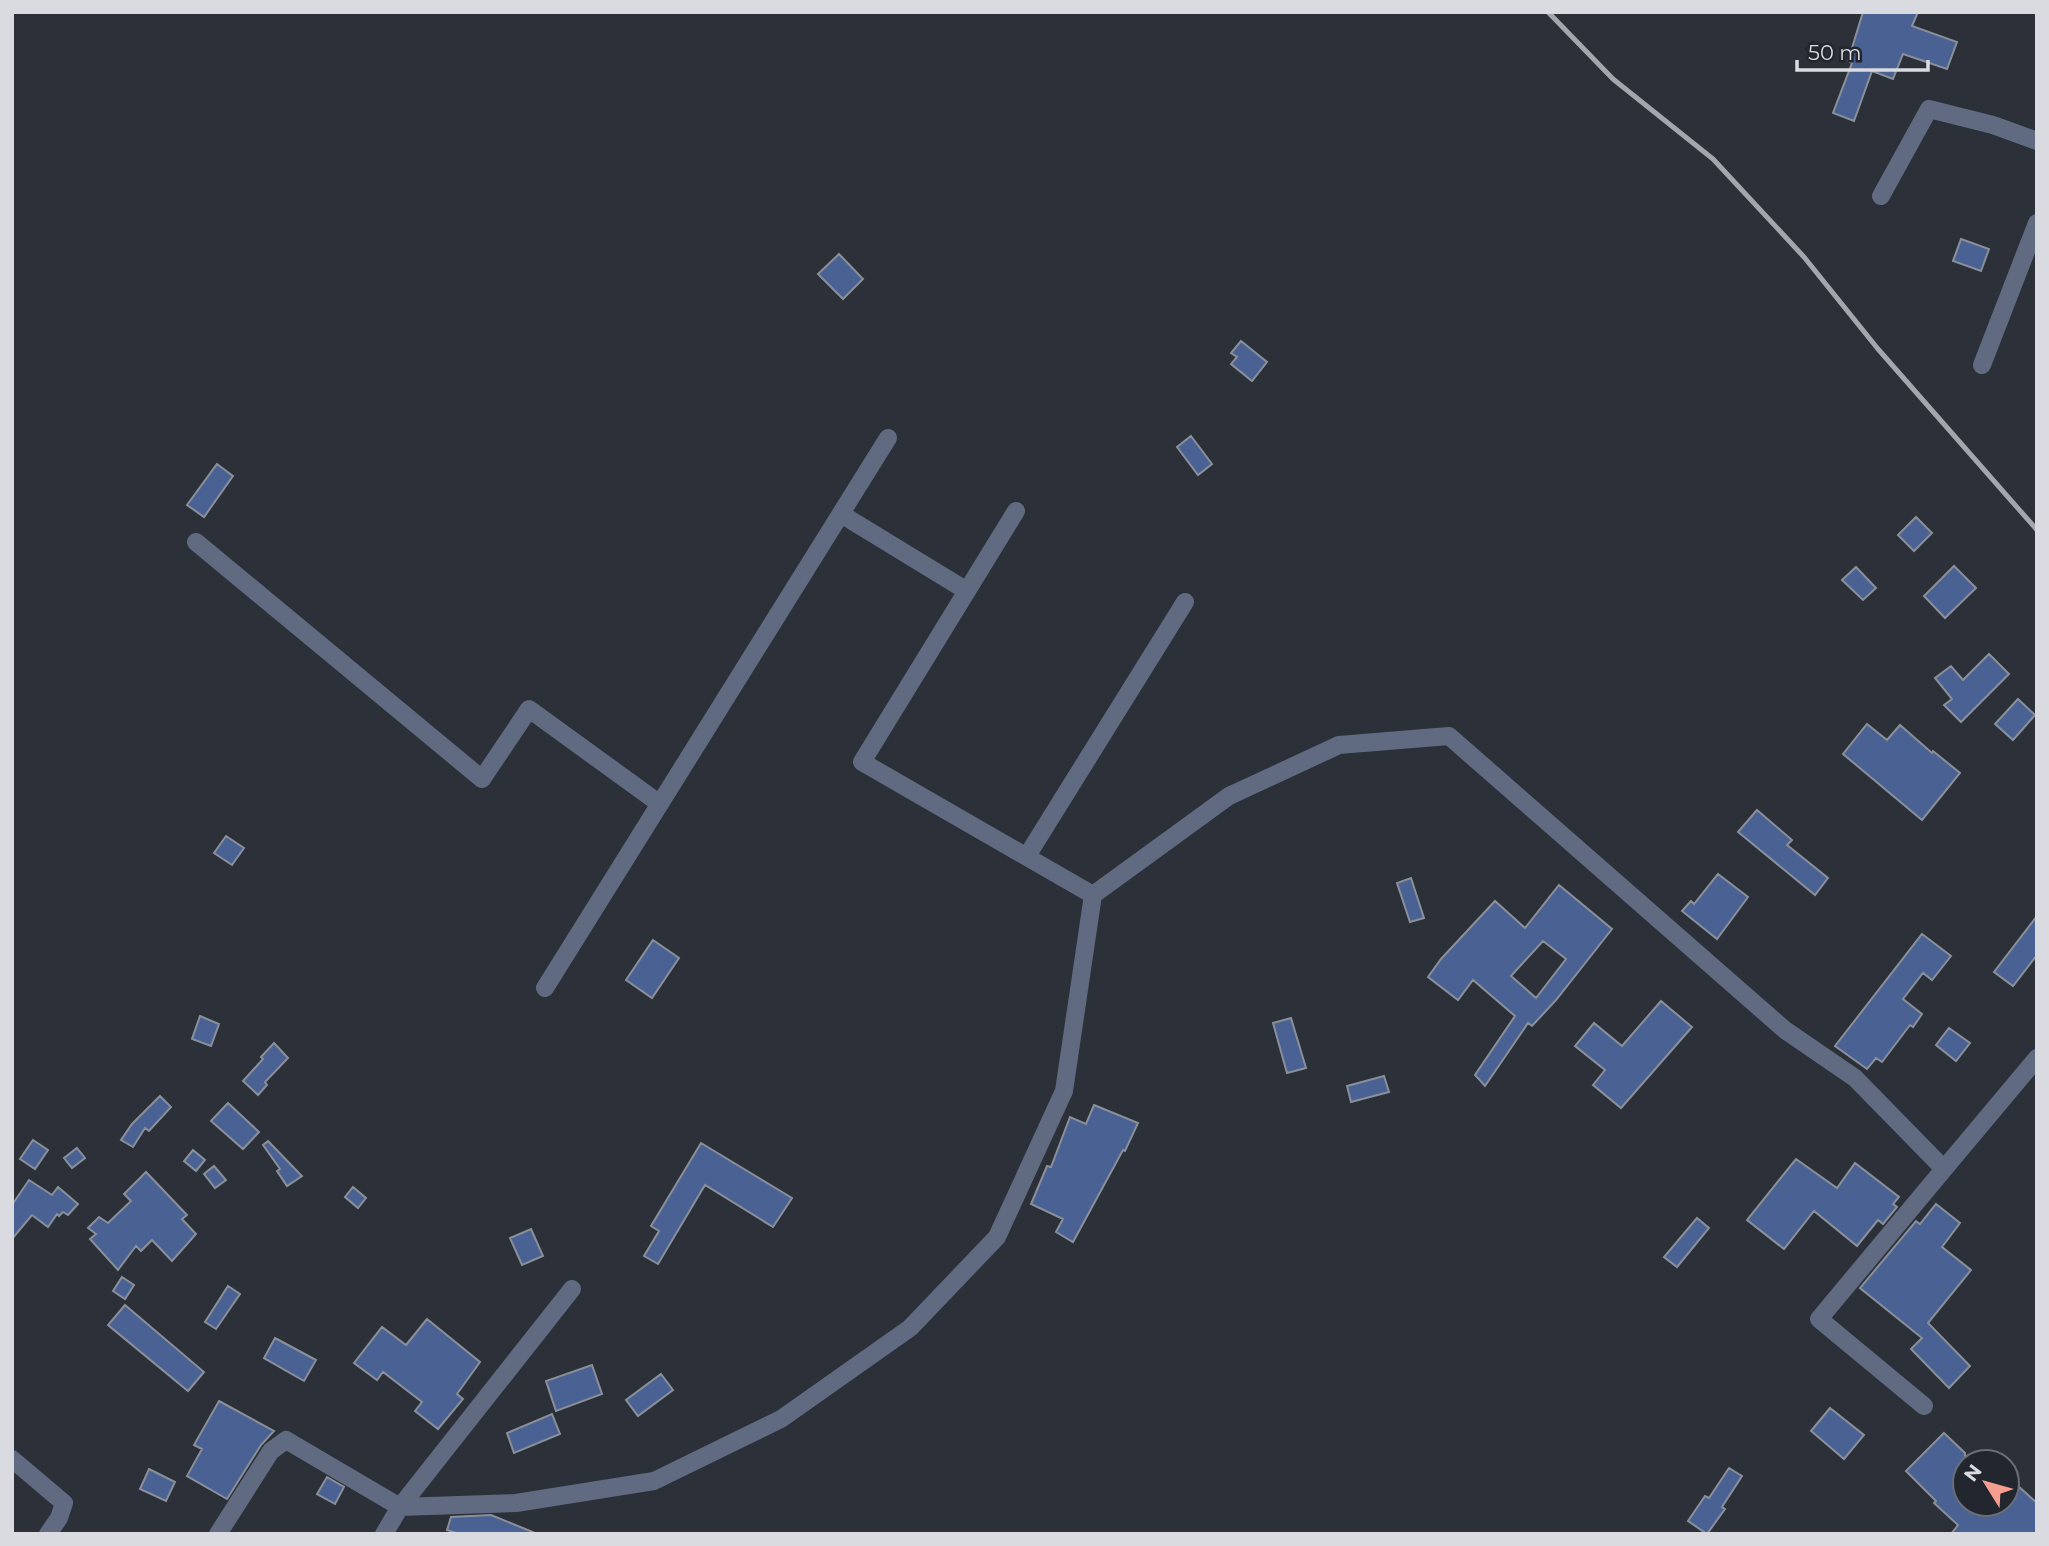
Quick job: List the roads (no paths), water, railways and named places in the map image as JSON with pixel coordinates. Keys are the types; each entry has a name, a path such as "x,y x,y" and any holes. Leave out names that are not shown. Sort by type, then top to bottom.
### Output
{"street":[{"path":"1881,196 1929,109 1993,125 2037,141"},
{"path":"1982,365 2037,223"},
{"path":"545,988 888,438"},
{"path":"1016,511 862,762 1093,895"},
{"path":"841,514 967,592"},
{"path":"196,542 482,779 529,709 660,804"},
{"path":"1027,856 1185,601"},
{"path":"218,1534 271,1451 286,1440 400,1507 516,1503 654,1481 781,1419 911,1328 997,1237 1064,1091 1093,895 1229,796 1339,744 1449,736 1785,1030 1856,1078 1944,1169"},
{"path":"1924,1406 1819,1319 2037,1058"},
{"path":"384,1534 400,1507 572,1289"},
{"path":"12,1459 64,1503 59,1518 48,1534"}],"railway":[{"path":"1548,12 1613,79 1713,159 1804,257 1878,349 2037,530"}]}
